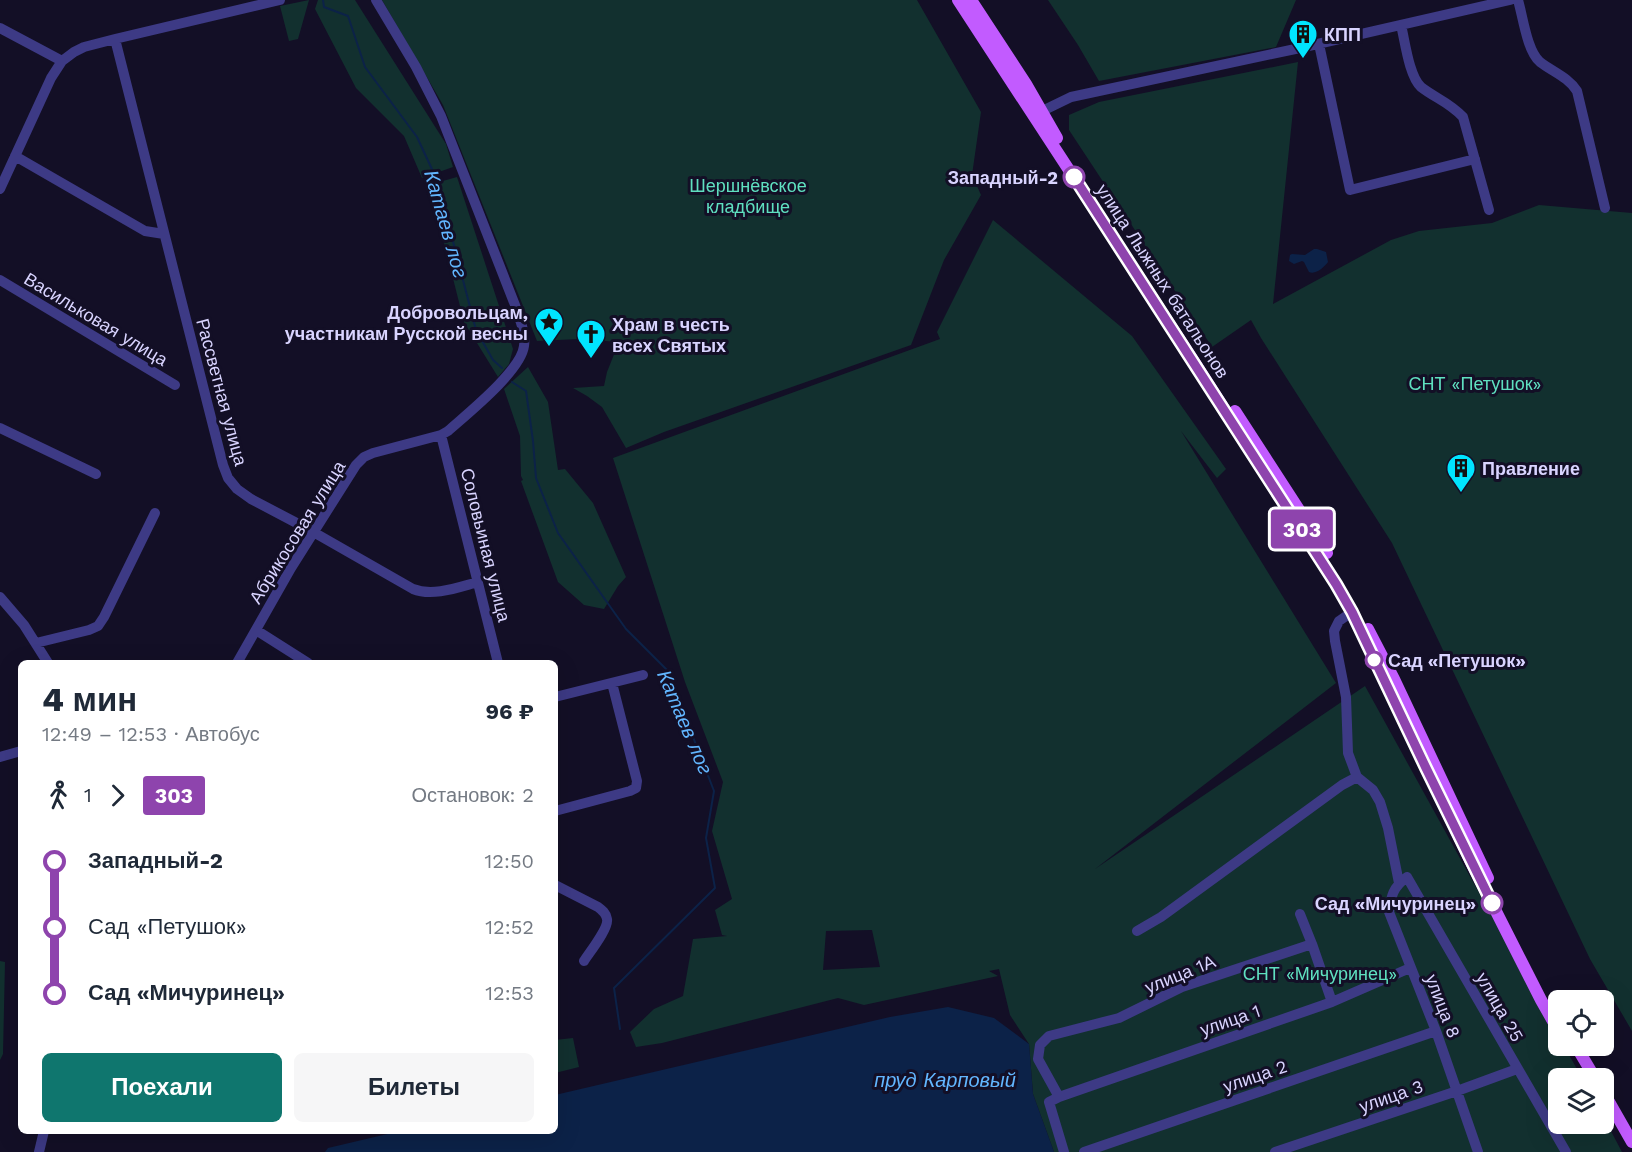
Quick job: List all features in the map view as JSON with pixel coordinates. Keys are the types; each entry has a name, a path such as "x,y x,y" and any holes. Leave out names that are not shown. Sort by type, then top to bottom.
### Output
{"main road":[{"name":"улица Лыжных батальонов","path":"958,0 1061,146 1302,513 1340,582"},
{"name":"улица Лыжных батальонов","path":"971,0 1026,84 1037,113"},
{"path":"1340,582 1352,612 1470,860 1548,1012"},
{"path":"1340,582 1394,679 1516,935 1548,996"},
{"path":"1614,1110 1632,1142"},
{"path":"1614,1126 1629,1152"}],"street":[{"path":"0,189 51,78 62,61 84,47 280,0"},
{"path":"376,0 416,67 441,116 486,227 523,329 524,349 521,357 479,403 441,435"},
{"path":"1037,113 1071,97 1510,0"},
{"path":"1518,0 1532,52 1539,61 1572,83 1577,91 1605,208"},
{"path":"1401,25 1413,75 1420,86 1453,107 1463,117 1489,210"},
{"path":"0,28 62,61"},
{"name":"Рассветная улица","path":"115,39 228,478 237,489 251,499 419,591 453,589 478,582"},
{"path":"1319,44 1350,190 1475,159"},
{"path":"15,156 145,231 164,234"},
{"name":"Васильковая улица","path":"0,280 175,385"},
{"path":"0,428 96,474"},
{"name":"Абрикосовая улица","path":"239,660 291,568 356,465 373,453 441,435"},
{"name":"Соловьиная улица","path":"441,435 497,660"},
{"path":"36,643 98,626 155,513"},
{"path":"0,597 24,626 46,660"},
{"path":"1352,612 1339,621 1334,631 1346,698 1348,753 1357,777 1373,790 1380,801 1403,880"},
{"path":"256,630 303,660"},
{"path":"558,696 643,675"},
{"path":"558,811 636,788 637,781 612,683"},
{"path":"0,757 18,752"},
{"path":"1137,931 1161,917 1342,785 1357,777"},
{"name":"улица 8","path":"1403,880 1391,897 1389,912 1436,1031 1477,1152"},
{"name":"улица 25","path":"1403,880 1566,1152"},
{"path":"558,887 598,907 606,915 607,925 584,961"},
{"path":"1300,914 1332,1002"},
{"name":"улица 1А","path":"1059,1097 1038,1059 1040,1046 1049,1036 1119,1018 1182,987 1312,944"},
{"name":"улица 1","path":"1059,1097 1332,1002 1410,968"},
{"name":"улица 2","path":"1084,1152 1436,1031"},
{"name":"улица 3","path":"1275,1152 1517,1069"},
{"path":"1059,1097 1049,1102 1064,1152"},
{"path":"39,1152 43,1134"}],"green space":[{"path":"309,0 298,39 289,41 280,6"},
{"path":"318,0 355,0 446,144 453,167 422,178 404,136 356,88 315,9"},
{"name":"Шершнёвское кладбище","path":"382,0 917,0 981,112 972,175 981,195 944,260 911,345 664,432 626,448 602,407 573,388 604,386 619,342 578,339 537,341 443,105"},
{"path":"1048,0 1296,0 1276,47 1099,81"},
{"name":"СНТ «Петушок»","path":"1298,62 1273,304 1391,240 1419,231 1492,223 1539,205 1632,213 1632,1031 1614,1000 1614,990 1608,990 1590,959 1392,543 1251,320 1212,347 1069,130 1069,115 1099,102"},
{"path":"457,177 513,349 509,364 498,377 464,322 437,215 425,186"},
{"name":"СНТ «Мичуринец»","path":"993,220 1132,336 1226,469 1217,478 1181,431 1336,683 1095,869 1365,686 1548,1018 1548,1056 1570,1056 1576,1068 1548,1068 1548,1134 1612,1134 1622,1152 1054,1152 1033,1094 1029,1044 1010,1015 999,969 989,971 998,976 864,1005 838,998 662,1043 636,1047 630,1032 654,1009 683,996 693,939 727,936 722,935 715,910 732,899 712,831 723,782 685,682 613,458 940,339 937,332","holes":["872,930 880,967 823,970 826,931"]},
{"path":"528,367 548,402 558,470 565,469 593,503 626,577 604,609 584,605 558,582 521,481 523,480 520,436 504,389"},
{"path":"0,961 5,962 3,1054 0,1060"},
{"path":"573,1038 579,1067 558,1072 558,1040"}],"water":[{"path":"1314,249 1326,252 1328,262 1317,271 1309,272 1302,261 1294,264 1289,261 1292,254 1305,255"},
{"name":"пруд Карповый","path":"948,1007 994,1018 1029,1044 1033,1094 1054,1152 325,1152 328,1148 387,1134 558,1134 558,1094 890,1017"}],"waterway":[{"name":"Катаев лог","path":"323,0 324,7 348,16 365,67 417,137 437,180 476,330 493,360 502,368"},
{"name":"Катаев лог","path":"512,382 526,391 536,478 558,533 626,629 667,670 714,791 706,838 715,888 614,988 620,1029"}],"bus line":[{"name":"303","path":"1074,177 1323,561 1352,612 1492,903"}],"place":[{"name":"КПП","path":"1303,60"},
{"name":"Западный-2","path":"1074,177"},
{"name":"Добровольцам, участникам Русской весны","path":"549,348"},
{"name":"Храм в честь всех Святых","path":"591,360"},
{"name":"Правление","path":"1461,494"},
{"name":"Сад «Петушок»","path":"1374,660"},
{"name":"Сад «Мичуринец»","path":"1492,903"}]}
